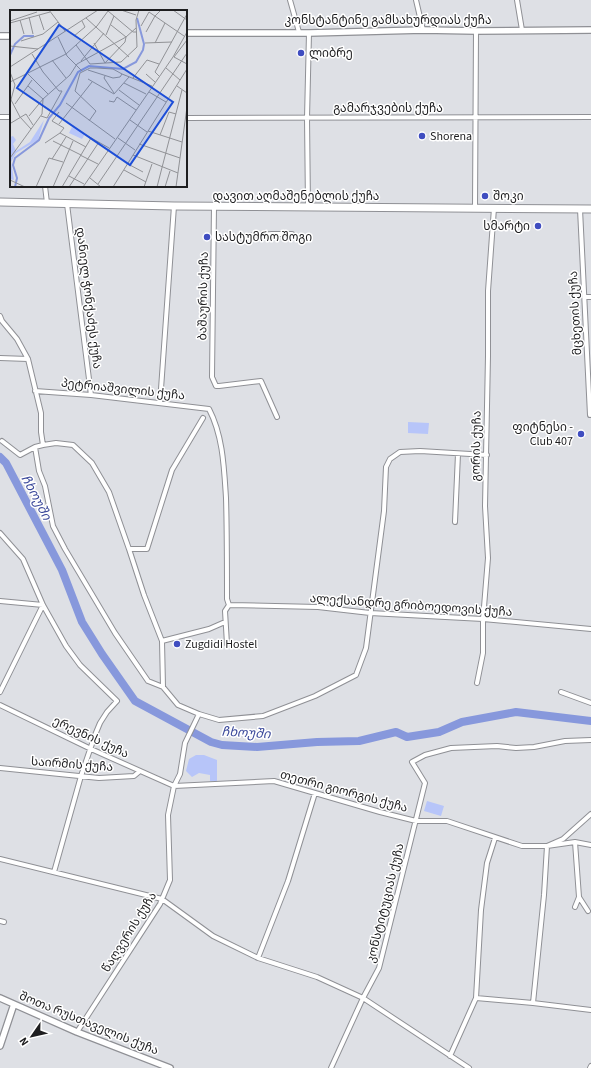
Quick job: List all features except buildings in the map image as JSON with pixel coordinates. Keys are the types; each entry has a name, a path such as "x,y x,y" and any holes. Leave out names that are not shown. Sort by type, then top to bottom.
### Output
{"highway":[{"name":"დავით აღმაშენებლის ქუჩა","path":"0,202 174,206 591,209"}],"main road":[{"name":"კონსტანტინე გამსახურდიას ქუჩა","path":"187,33 309,33 423,30 591,30"},
{"name":"შოთა რუსთაველის ქუჩა","path":"0,998 77,1032 170,1068"},
{"path":"0,1046 14,1004"}],"street":[{"path":"290,0 299,32"},
{"path":"416,0 423,30"},
{"path":"517,0 522,30"},
{"path":"475,208 474,118 476,31"},
{"path":"308,207 307,118 309,33"},
{"name":"გამარჯვების ქუჩა","path":"187,118 591,117"},
{"path":"45,187 47,204"},
{"name":"დანიელ ჭონქაძეს ქუჩა","path":"67,204 91,395"},
{"path":"160,403 174,206"},
{"name":"ბაშაურის ქუჩა","path":"214,206 212,376 216,386 262,382 277,417"},
{"name":"გორის ქუჩა","path":"478,683 483,653 483,619 488,558 485,506 487,455 488,291 494,208"},
{"name":"მცხეთის ქუჩა","path":"580,209 589,369 590,416"},
{"path":"214,239 272,234 292,234"},
{"path":"584,297 591,297"},
{"path":"0,316 2,321 17,339 28,359 41,412 41,432 44,445"},
{"path":"0,358 28,359"},
{"name":"პეტრიაშვილის ქუჩა","path":"35,391 91,395 209,409 220,438 224,473 227,599 229,605"},
{"path":"130,549 147,549 172,470 203,418"},
{"path":"2,441 20,455 35,447 44,445 56,443 74,445 92,463 109,492 130,549 144,595 162,641 163,687"},
{"path":"35,447 39,471 45,486 54,526 115,633 148,681 163,687 178,705 199,714 219,720 263,716 315,696 356,675 366,648 384,511 386,467 394,455 400,452 420,451 487,455"},
{"path":"455,522 458,454"},
{"path":"0,534 23,559 43,605 66,646 80,666 117,701 106,712 100,723 81,776 54,872"},
{"path":"0,600 43,605"},
{"path":"0,692 43,605"},
{"path":"228,644 225,611 229,605"},
{"name":"ალექსანდრე გრიბოედოვის ქუჩა","path":"229,605 318,607 370,614 483,619 591,629"},
{"path":"162,641 209,629 225,622"},
{"path":"561,692 591,703"},
{"name":"ერევნის ქუჩა","path":"0,705 91,749 174,786"},
{"name":"წაღვერის ქუჩა","path":"77,1032 162,899 170,880 168,815 174,786 180,774 185,743 199,714"},
{"name":"კონსტიტუციას ქუჩა","path":"331,1068 363,998 379,968 425,783 412,762 425,755 451,748 497,746 516,748 534,747 565,741 591,740"},
{"name":"საირმის ქუჩა","path":"0,768 99,778 134,776 140,771"},
{"name":"თეთრი გიორგის ქუჩა","path":"174,786 274,781 416,821 447,821 522,846 547,846 562,839 591,814"},
{"path":"258,958 288,881 315,793"},
{"path":"450,1056 476,998 482,902 487,863 495,838"},
{"path":"575,842 579,897 575,907"},
{"path":"533,1003 544,895 547,846 575,842 591,844"},
{"path":"0,859 162,899 213,936 258,958 317,977 363,998 469,1068"},
{"path":"579,897 588,911"},
{"path":"476,998 591,1010"}],"shaded area":[{"path":"408,422 429,423 428,434 408,433"},
{"path":"196,755 204,755 217,760 217,781 210,781 210,775 199,773 192,777 186,771 189,759"},
{"path":"427,801 444,806 441,816 424,811"}],"waterway":[{"name":"ჩხოუში","path":"0,457 6,463 62,570 82,622 102,654 135,701 211,742 222,745 257,747 317,742 359,741 396,732 407,737 439,732 462,722 516,712 591,721"}],"place":[{"name":"ლიბრე","path":"301,53"},
{"name":"Shorena","path":"422,136"},
{"name":"შოკი","path":"485,196"},
{"name":"სმარტი","path":"538,226"},
{"name":"სასტუმრო შოგი","path":"207,237"},
{"name":"ფიტნესი - Club 407","path":"581,434"},
{"name":"Zugdidi Hostel","path":"177,644"}]}
